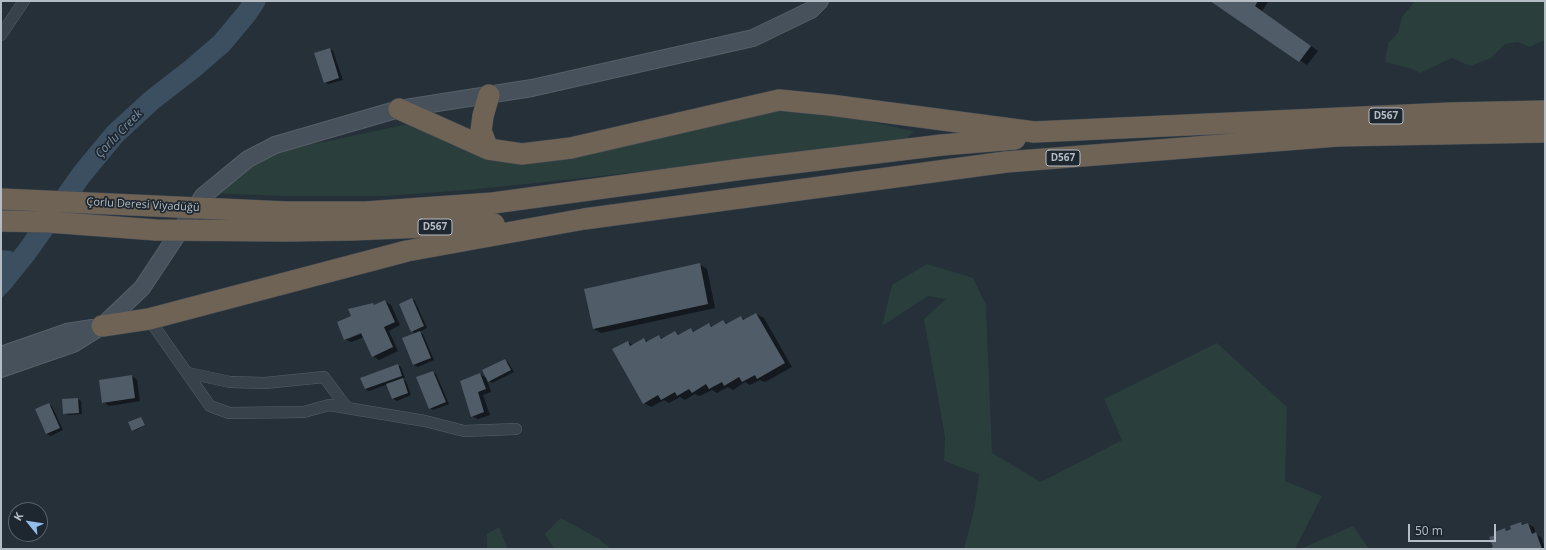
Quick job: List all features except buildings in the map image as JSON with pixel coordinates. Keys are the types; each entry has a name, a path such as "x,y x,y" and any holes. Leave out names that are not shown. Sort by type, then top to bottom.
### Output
{"highway":[{"path":"488,149 481,131 483,116 489,95"},
{"path":"399,109 488,149 522,154 571,148 779,100 830,105 1034,132 1227,124"},
{"name":"D567","path":"285,222 366,212 493,203 942,144 1227,124 1450,112 1545,111"},
{"name":"D567","path":"285,222 445,227 584,219 1006,162 1337,136 1545,132"},
{"name":"Çorlu Deresi Viyadüğü","path":"1,198 285,222"},
{"path":"102,326 149,319 406,252 584,219"},
{"name":"Çorlu Deresi Viyadüğü","path":"1,221 48,222 156,230 285,222"}],"main road":[{"path":"1,369 73,344 102,326 142,288 203,196 248,159 275,145 399,109 532,88 752,38 810,10 820,1"},
{"path":"1,355 67,332 102,326"}],"street":[{"path":"1,35 24,1"},
{"path":"149,319 210,406 229,413 304,412 329,405 425,421 464,431 516,429"},
{"path":"188,373 230,382 265,383 324,377 347,408"}],"green space":[{"path":"1415,1 1545,1 1545,40 1530,47 1518,42 1505,44 1491,58 1470,66 1452,58 1420,73 1412,69 1385,62 1388,43 1398,33 1402,17"},
{"path":"768,107 804,108 914,131 905,140 882,144 468,190 385,196 283,196 212,193 271,150 324,142 413,123 484,159 514,158"},
{"path":"927,264 973,278 986,305 992,453 1041,482 1122,440 1104,399 1217,343 1287,407 1285,481 1322,496 1295,549 964,549 975,506 979,474 944,461 945,437 924,319 946,299 928,296 882,326 892,285"},
{"path":"561,518 599,539 611,549 554,549 545,534"},
{"path":"1353,526 1369,549 1300,549"},
{"path":"499,527 508,549 487,549 487,534"}],"water":[{"path":"1,250 11,251 14,253 18,264 15,283 1,299"}],"waterway":[{"name":"Çorlu Creek","path":"1,284 26,253 82,174 115,134 152,100 192,69 222,43 255,1"}]}
